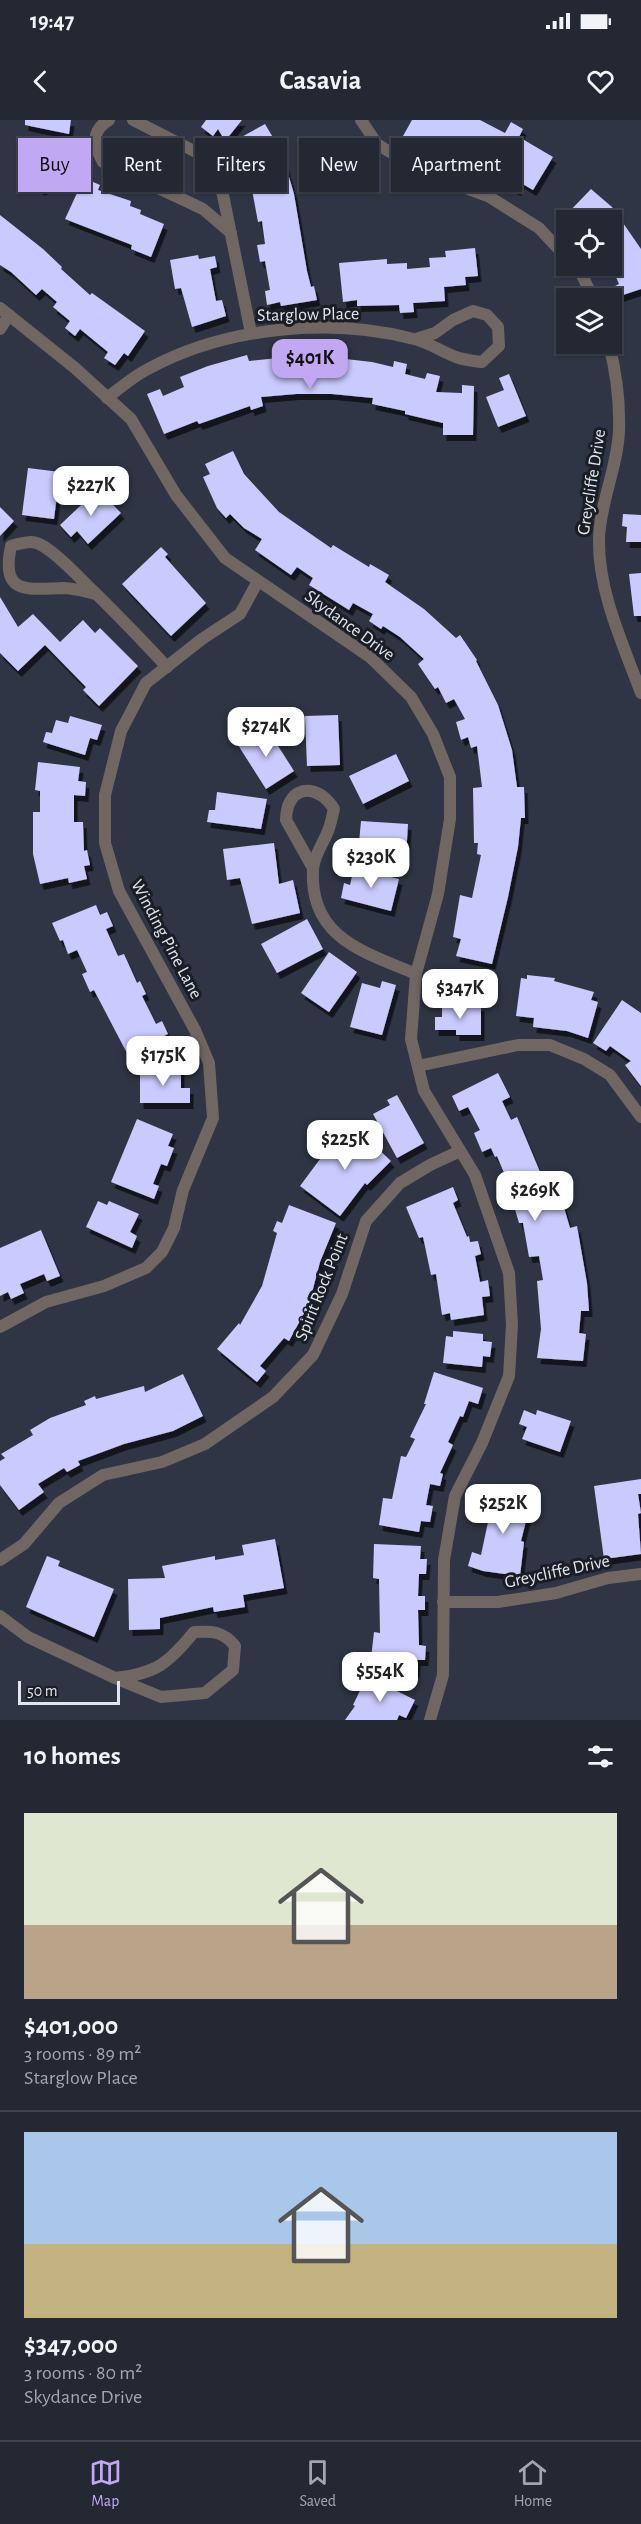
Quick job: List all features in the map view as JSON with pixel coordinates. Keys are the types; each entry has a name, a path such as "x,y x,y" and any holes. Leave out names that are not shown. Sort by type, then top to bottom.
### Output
{"street":[{"path":"109,120 103,124 95,137 95,149 103,162 203,209 231,233"},
{"path":"133,120 200,154 214,171 224,195 251,333"},
{"path":"361,120 377,144 424,173 488,196 539,228 556,246"},
{"name":"Starglow Place","path":"107,398 148,369 207,344 251,333 274,330 352,328 416,339 457,358 482,362 499,346 498,327 487,315 473,311 453,320 435,333 416,339"},
{"path":"0,329 5,312"},
{"name":"Skydance Drive","path":"5,312 131,419 176,495 225,558 370,657 411,697 433,734 450,777 450,819 438,894 416,974 411,1039 424,1091 475,1175 509,1273 512,1325 509,1376 482,1443 454,1496 444,1560 443,1676 430,1720"},
{"name":"Greycliffe Drive","path":"611,354 616,374 619,431 599,537 600,567 606,595 641,693"},
{"path":"96,594 66,588 20,589 10,580 7,564 11,546 27,541 41,545 96,594 166,667"},
{"name":"Winding Pine Lane","path":"0,1327 46,1302 104,1286 146,1268 162,1252 174,1228 183,1191 213,1118 209,1063 195,1030 119,891 105,843 105,795 121,731 146,683 240,614 258,581"},
{"path":"313,868 285,820 288,805 296,794 306,791 327,797 334,809 329,829 318,849 313,868 315,898 323,921 343,942 416,974"},
{"path":"418,1066 518,1045 550,1045 584,1059 610,1075 641,1117"},
{"name":"Spirit Rock Point","path":"0,1560 24,1544 59,1503 103,1475 162,1462 205,1444 273,1397 313,1355 342,1294 366,1221 400,1183 429,1165 460,1151"},
{"name":"Greycliffe Drive","path":"443,1602 498,1602 556,1593 608,1578 641,1574"},
{"path":"0,1616 28,1637 115,1678 161,1697 205,1693 233,1670 236,1646 226,1635 211,1631 194,1632 177,1653 164,1664 141,1676 115,1678"}],"building":[{"path":"25,120 71,120 69,134 25,125"},
{"path":"206,120 242,120 227,138 223,138 218,129 213,136 201,127"},
{"path":"412,120 480,120 505,133 511,122 523,129 519,137 521,138 407,138 403,136"},
{"path":"265,124 273,138 240,138"},
{"path":"522,139 553,157 533,190 522,184"},
{"path":"287,170 294,194 307,271 317,300 281,306 280,302 267,305 265,291 270,290 265,261 260,262 257,245 265,244 262,221 258,222 252,192 287,192"},
{"path":"91,181 100,185 98,190 131,201 130,206 141,210 140,214 164,224 151,257 131,249 132,245 65,219 78,192 91,192"},
{"path":"591,189 614,210 571,210"},
{"path":"0,215 43,249 90,295 92,293 145,331 128,356 124,353 115,365 104,358 108,352 80,329 75,336 65,328 70,321 53,307 57,302 42,289 36,295 0,265"},
{"path":"622,221 641,249 641,289 622,295 622,288 613,287 619,284 616,276 622,276"},
{"path":"475,248 478,276 465,277 466,285 444,287 445,301 413,303 414,312 400,313 399,305 357,306 357,300 343,302 339,263 387,259 387,264 407,263 407,269 430,267 429,258 446,257 445,251"},
{"path":"198,255 199,259 215,256 217,267 210,269 216,301 222,300 226,316 192,327 181,288 175,289 170,260"},
{"path":"314,348 328,349 328,357 393,367 394,361 407,364 405,374 425,379 427,373 440,376 436,392 462,393 462,385 474,386 473,435 443,435 443,423 372,404 373,398 332,394 261,397 263,406 251,410 250,406 199,424 197,421 164,434 147,394 160,389 163,396 184,387 180,377 247,355 249,361 278,358 279,367 302,364 302,355 314,355"},
{"path":"509,374 526,416 498,427 486,397 504,390 499,378"},
{"path":"233,451 244,474 279,512 331,548 333,545 369,567 370,564 389,575 385,582 424,609 456,638 460,635 477,660 498,705 512,750 517,787 524,787 525,818 521,818 518,847 492,964 456,956 461,939 453,937 460,895 472,898 481,855 477,854 478,843 474,843 473,788 482,787 477,746 471,748 468,737 461,740 456,722 465,719 454,699 446,703 438,687 435,689 418,664 424,659 400,637 383,626 381,629 369,621 373,614 353,603 349,610 309,585 313,578 297,567 291,575 255,550 262,539 244,528 230,514 226,518 217,508 203,477 210,474 205,464"},
{"path":"28,468 60,472 54,519 22,515"},
{"path":"98,489 121,513 88,544 77,531 71,537 60,525"},
{"path":"0,507 14,521 0,536"},
{"path":"623,514 641,515 641,542 626,542 627,527 622,526"},
{"path":"161,547 168,554 165,557 206,603 171,636 122,584"},
{"path":"641,573 641,616 634,616 629,574"},
{"path":"0,597 18,627 33,614 60,642 83,620 95,633 100,628 138,666 99,706 83,690 86,687 45,645 18,671 0,653"},
{"path":"338,715 340,765 307,766 305,716"},
{"path":"70,716 102,725 97,740 90,738 85,755 43,742 46,732 52,733 56,720 68,723"},
{"path":"266,727 294,771 266,789 238,745"},
{"path":"396,754 409,781 363,804 349,776"},
{"path":"38,762 80,767 78,781 86,782 85,796 74,795 74,822 83,822 84,851 87,850 90,865 84,866 87,879 69,883 68,878 40,884 33,854 33,812 40,812 40,791 35,790"},
{"path":"217,792 267,799 261,829 207,822 209,810 215,810"},
{"path":"361,821 408,824 406,857 358,853"},
{"path":"274,843 279,884 293,880 300,913 252,924 240,878 227,880 223,849"},
{"path":"354,868 399,879 391,911 341,898 344,883 350,885"},
{"path":"96,905 100,915 107,912 113,926 106,929 118,956 124,954 137,983 140,981 146,994 142,996 156,1024 162,1021 168,1034 160,1038 163,1045 139,1057 139,1052 129,1057 94,990 90,992 82,974 87,972 77,950 68,954 63,940 60,941 52,923"},
{"path":"307,919 323,949 277,973 261,944"},
{"path":"329,952 357,972 329,1012 301,993"},
{"path":"527,975 555,978 554,981 594,992 591,1000 598,1002 588,1038 567,1031 533,1027 534,1018 516,1016 521,978 527,979"},
{"path":"382,981 396,985 382,1035 350,1027 362,983 380,988"},
{"path":"622,1000 641,1013 641,1086 625,1065 631,1061 610,1046 606,1051 593,1043"},
{"path":"442,1005 481,1005 481,1035 456,1035 456,1030 435,1030 435,1017 442,1017"},
{"path":"140,1069 181,1069 181,1088 190,1088 190,1103 140,1103"},
{"path":"498,1073 510,1097 502,1101 511,1120 517,1117 550,1196 560,1194 570,1228 577,1226 587,1283 589,1311 581,1311 579,1333 586,1334 583,1361 537,1358 541,1329 537,1281 543,1280 539,1256 529,1257 523,1223 519,1223 511,1196 509,1197 503,1182 507,1180 497,1156 495,1157 491,1148 482,1152 474,1133 480,1130 468,1107 459,1111 452,1096"},
{"path":"397,1095 424,1143 397,1158 373,1114 390,1105 387,1100"},
{"path":"137,1119 173,1134 168,1146 174,1148 167,1166 161,1164 153,1184 159,1186 154,1199 111,1182"},
{"path":"353,1125 391,1161 367,1185 365,1183 340,1216 300,1186 320,1159"},
{"path":"453,1187 458,1200 453,1203 467,1237 469,1236 470,1242 478,1241 481,1254 475,1256 480,1282 488,1280 490,1296 482,1297 484,1315 451,1320 450,1313 442,1315 436,1274 431,1275 423,1237 419,1238 406,1207"},
{"path":"98,1201 107,1205 109,1201 139,1214 130,1232 137,1236 132,1248 86,1227"},
{"path":"289,1205 336,1223 320,1262 309,1304 289,1341 284,1338 260,1366 266,1371 257,1382 217,1349 239,1323 240,1325 262,1286 277,1233 273,1231 277,1221 282,1223"},
{"path":"41,1230 60,1276 47,1281 44,1274 20,1284 24,1293 11,1299 8,1292 0,1296 0,1248"},
{"path":"453,1331 483,1334 483,1341 492,1342 490,1357 483,1356 482,1367 443,1363 446,1336 453,1337"},
{"path":"434,1372 483,1388 478,1404 469,1401 463,1417 460,1416 448,1442 453,1445 440,1473 443,1474 440,1486 430,1484 426,1505 433,1506 430,1522 421,1521 419,1532 379,1525 383,1498 392,1499 401,1456 406,1457 415,1439 410,1437 426,1404 424,1404"},
{"path":"183,1374 203,1416 173,1431 124,1444 78,1461 80,1465 67,1472 64,1468 38,1484 44,1492 19,1510 0,1485 0,1461 5,1458 1,1454 33,1435 30,1430 50,1418 86,1405 84,1401 95,1396 96,1399 144,1386 145,1392"},
{"path":"524,1410 536,1415 537,1410 571,1421 560,1452 522,1439 527,1427 519,1424"},
{"path":"641,1479 641,1494 638,1494 641,1513 638,1514 641,1554 604,1559 594,1486"},
{"path":"498,1490 525,1497 523,1504 530,1505 521,1541 524,1542 520,1576 483,1571 468,1566 472,1552 481,1555 491,1508 482,1506 485,1493 496,1496"},
{"path":"275,1539 284,1588 243,1595 245,1607 214,1612 213,1607 160,1618 160,1629 129,1630 128,1579 165,1578 162,1566 215,1556 215,1560 244,1555 242,1545"},
{"path":"374,1544 421,1546 420,1559 427,1559 426,1574 419,1574 418,1596 425,1596 425,1610 418,1610 419,1645 426,1646 425,1660 417,1660 416,1672 370,1667 374,1632 380,1633 379,1579 373,1578"},
{"path":"47,1556 60,1561 58,1566 114,1589 94,1637 26,1607"},
{"path":"367,1676 415,1700 406,1718 399,1715 397,1720 345,1720 355,1706 353,1705"}]}
